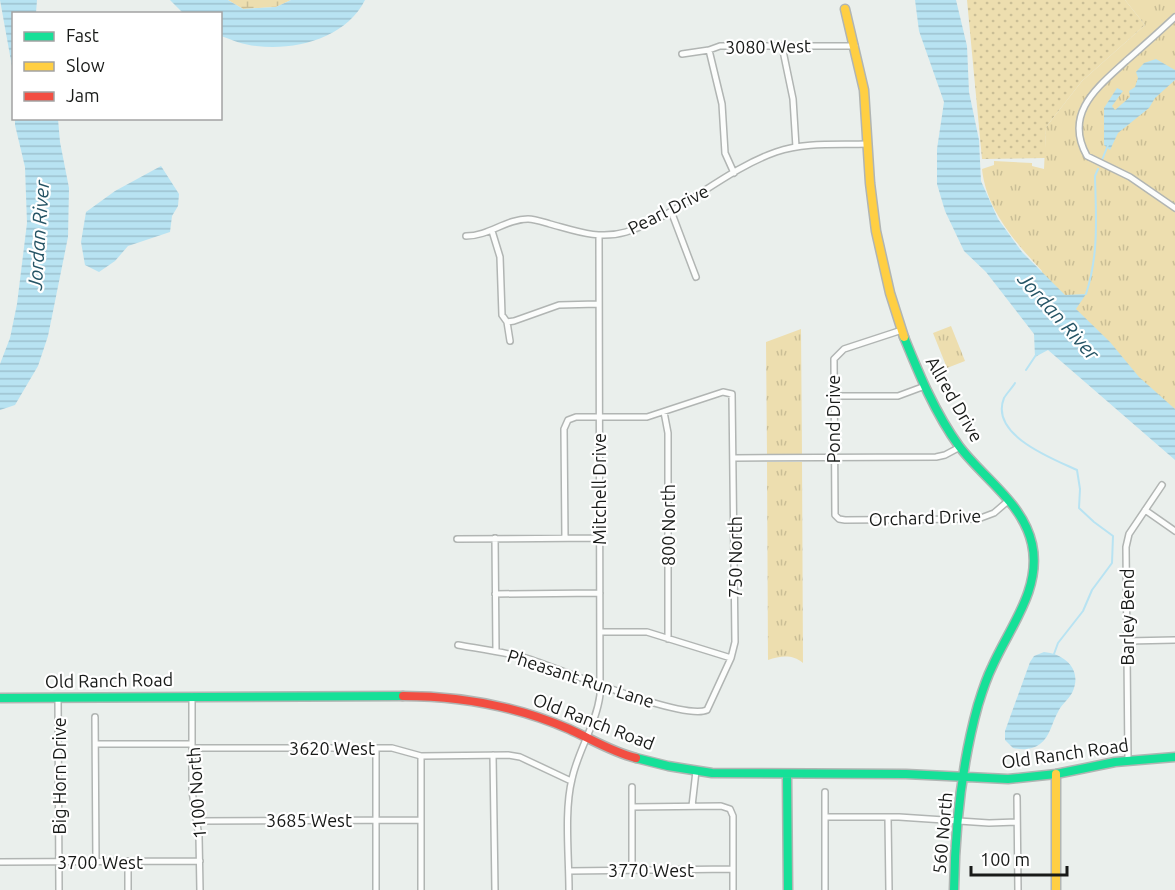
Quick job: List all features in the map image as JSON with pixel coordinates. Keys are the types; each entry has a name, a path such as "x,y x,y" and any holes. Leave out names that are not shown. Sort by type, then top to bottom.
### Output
{"street":[{"name":"Allred Drive","path":"845,9 863,89 875,229 902,330 925,386 960,447 1021,518 1033,548 1034,573 1026,596 986,682 974,725 964,779"},
{"path":"1175,17 1091,94 1082,111 1079,131 1087,156 1130,177 1175,208"},
{"name":"3080 West","path":"682,54 720,46 855,46"},
{"path":"782,46 792,99 796,147"},
{"path":"709,50 723,110 725,153 734,173"},
{"name":"Pearl Drive","path":"466,236 480,235 518,220 530,219 590,236 631,230 671,211 764,157 796,147 867,144"},
{"path":"671,211 696,277"},
{"path":"492,231 500,257 502,315 507,322 510,340"},
{"name":"Mitchell Drive","path":"569,890 571,781 598,709 600,685 599,236"},
{"path":"507,322 559,305 598,304"},
{"name":"Pond Drive","path":"837,517 834,510 833,362 838,353 844,349 902,330"},
{"path":"833,396 898,396 925,386"},
{"name":"750 North","path":"664,412 723,392 732,394 735,634 731,658 710,707 703,712"},
{"path":"565,538 564,429 568,420 573,417 647,417 664,412"},
{"name":"800 North","path":"664,412 668,433 668,639"},
{"path":"734,458 936,457 960,447"},
{"name":"Barley Bend","path":"1128,760 1127,540 1162,484"},
{"name":"Orchard Drive","path":"837,517 845,520 978,519 994,513 1008,501"},
{"path":"1145,510 1175,531"},
{"path":"495,538 496,651"},
{"path":"457,539 599,538"},
{"path":"495,594 600,593"},
{"path":"600,632 647,632 731,658"},
{"path":"1127,641 1175,640"},
{"name":"Pheasant Run Lane","path":"458,645 496,651 540,663 674,708 703,712"},
{"name":"1100 North","path":"192,696 192,790 198,821 200,890"},
{"name":"Old Ranch Road","path":"0,698 428,696 459,698 519,710 568,729 621,754 696,771 737,774 906,774 964,779 1008,779 1056,774 1128,760 1175,756"},
{"name":"Big Horn Drive","path":"58,697 59,890"},
{"path":"95,717 96,862"},
{"name":"3620 West","path":"96,744 392,748 421,756 516,756 571,781"},
{"path":"376,748 376,890"},
{"path":"494,755 495,890"},
{"path":"421,756 422,890"},
{"path":"692,806 696,771"},
{"path":"787,774 788,890"},
{"path":"1056,774 1056,890"},
{"name":"560 North","path":"954,890 957,821 964,779"},
{"path":"632,787 632,870"},
{"path":"825,792 825,890"},
{"path":"1017,797 1018,890"},
{"path":"632,807 722,806 731,812 733,890"},
{"path":"825,817 1017,822"},
{"path":"888,818 889,890"},
{"name":"3685 West","path":"198,821 421,820"},
{"path":"128,861 128,890"},
{"name":"3700 West","path":"0,862 200,861"},
{"name":"3770 West","path":"569,871 733,869"}],"green space":[{"path":"228,0 291,0 276,7 243,9"},
{"path":"967,0 1125,0 1145,25 1082,81 1046,127 1045,158 982,159"},
{"path":"1125,0 1175,0 1175,417 1041,284 1042,271 1012,237 989,198 982,169 994,165 994,161 1032,163 1032,166 1044,169 1046,127 1082,81 1145,25"},
{"path":"951,326 965,361 947,368 933,333"},
{"path":"801,329 802,455 767,455 766,342"},
{"path":"767,462 802,462 803,663 795,658 786,657 768,660"}],"water":[{"path":"0,0 37,0 36,12 12,12 12,66"},
{"path":"170,0 228,0 243,9 276,7 291,0 365,0 357,13 333,33 303,44 287,46 247,45 222,36 222,12 182,12"},
{"name":"Jordan River","path":"915,0 956,0 967,46 969,92 979,140 981,181 998,219 1022,252 1065,295 1086,294 1076,309 1110,342 1139,377 1175,409 1175,460 1048,350 1035,357 1034,334 986,272 964,251 945,211 937,184 937,149 944,102 919,31"},
{"path":"1156,59 1175,70 1175,80 1155,98 1149,108 1118,133 1110,150 1104,145 1104,108 1117,88 1123,91 1112,106 1115,110 1130,97 1129,91 1135,87 1138,78 1136,72 1144,63"},
{"name":"Jordan River","path":"15,120 58,120 69,188 68,237 48,336 38,366 15,405 0,410 0,364 10,338 17,304 27,223 25,167"},
{"path":"161,166 179,194 170,232 128,246 115,261 99,272 85,265 81,242 86,212 115,191"},
{"path":"1044,652 1059,656 1070,665 1074,671 1075,685 1072,693 1059,709 1043,741 1030,748 1013,748 1005,740 1005,731 1030,662 1034,656"}],"waterway":[{"path":"1102,160 1108,145"},
{"path":"1086,294 1095,250 1095,176 1098,169"},
{"path":"1026,370 1036,355"},
{"path":"1015,383 1004,398 1002,411 1006,423 1026,444 1077,470 1080,489 1079,508 1113,536 1112,563 1092,590 1083,611 1058,643 1054,654"}],"traffic: fast":[{"path":"904,337 928,393 950,433 1020,516 1032,544 1034,561 1028,592 988,676 972,728 960,797 954,890"},
{"path":"0,698 403,696"},
{"path":"636,758 712,773 906,774 1008,779 1056,774 1115,762 1175,757"},
{"path":"787,774 788,890"}],"traffic: slow":[{"path":"845,9 864,90 870,183 876,231 890,293 904,337"},
{"path":"1056,774 1056,890"}],"traffic: jam":[{"path":"403,696 467,700 508,708 549,721 610,749 636,758"}]}
